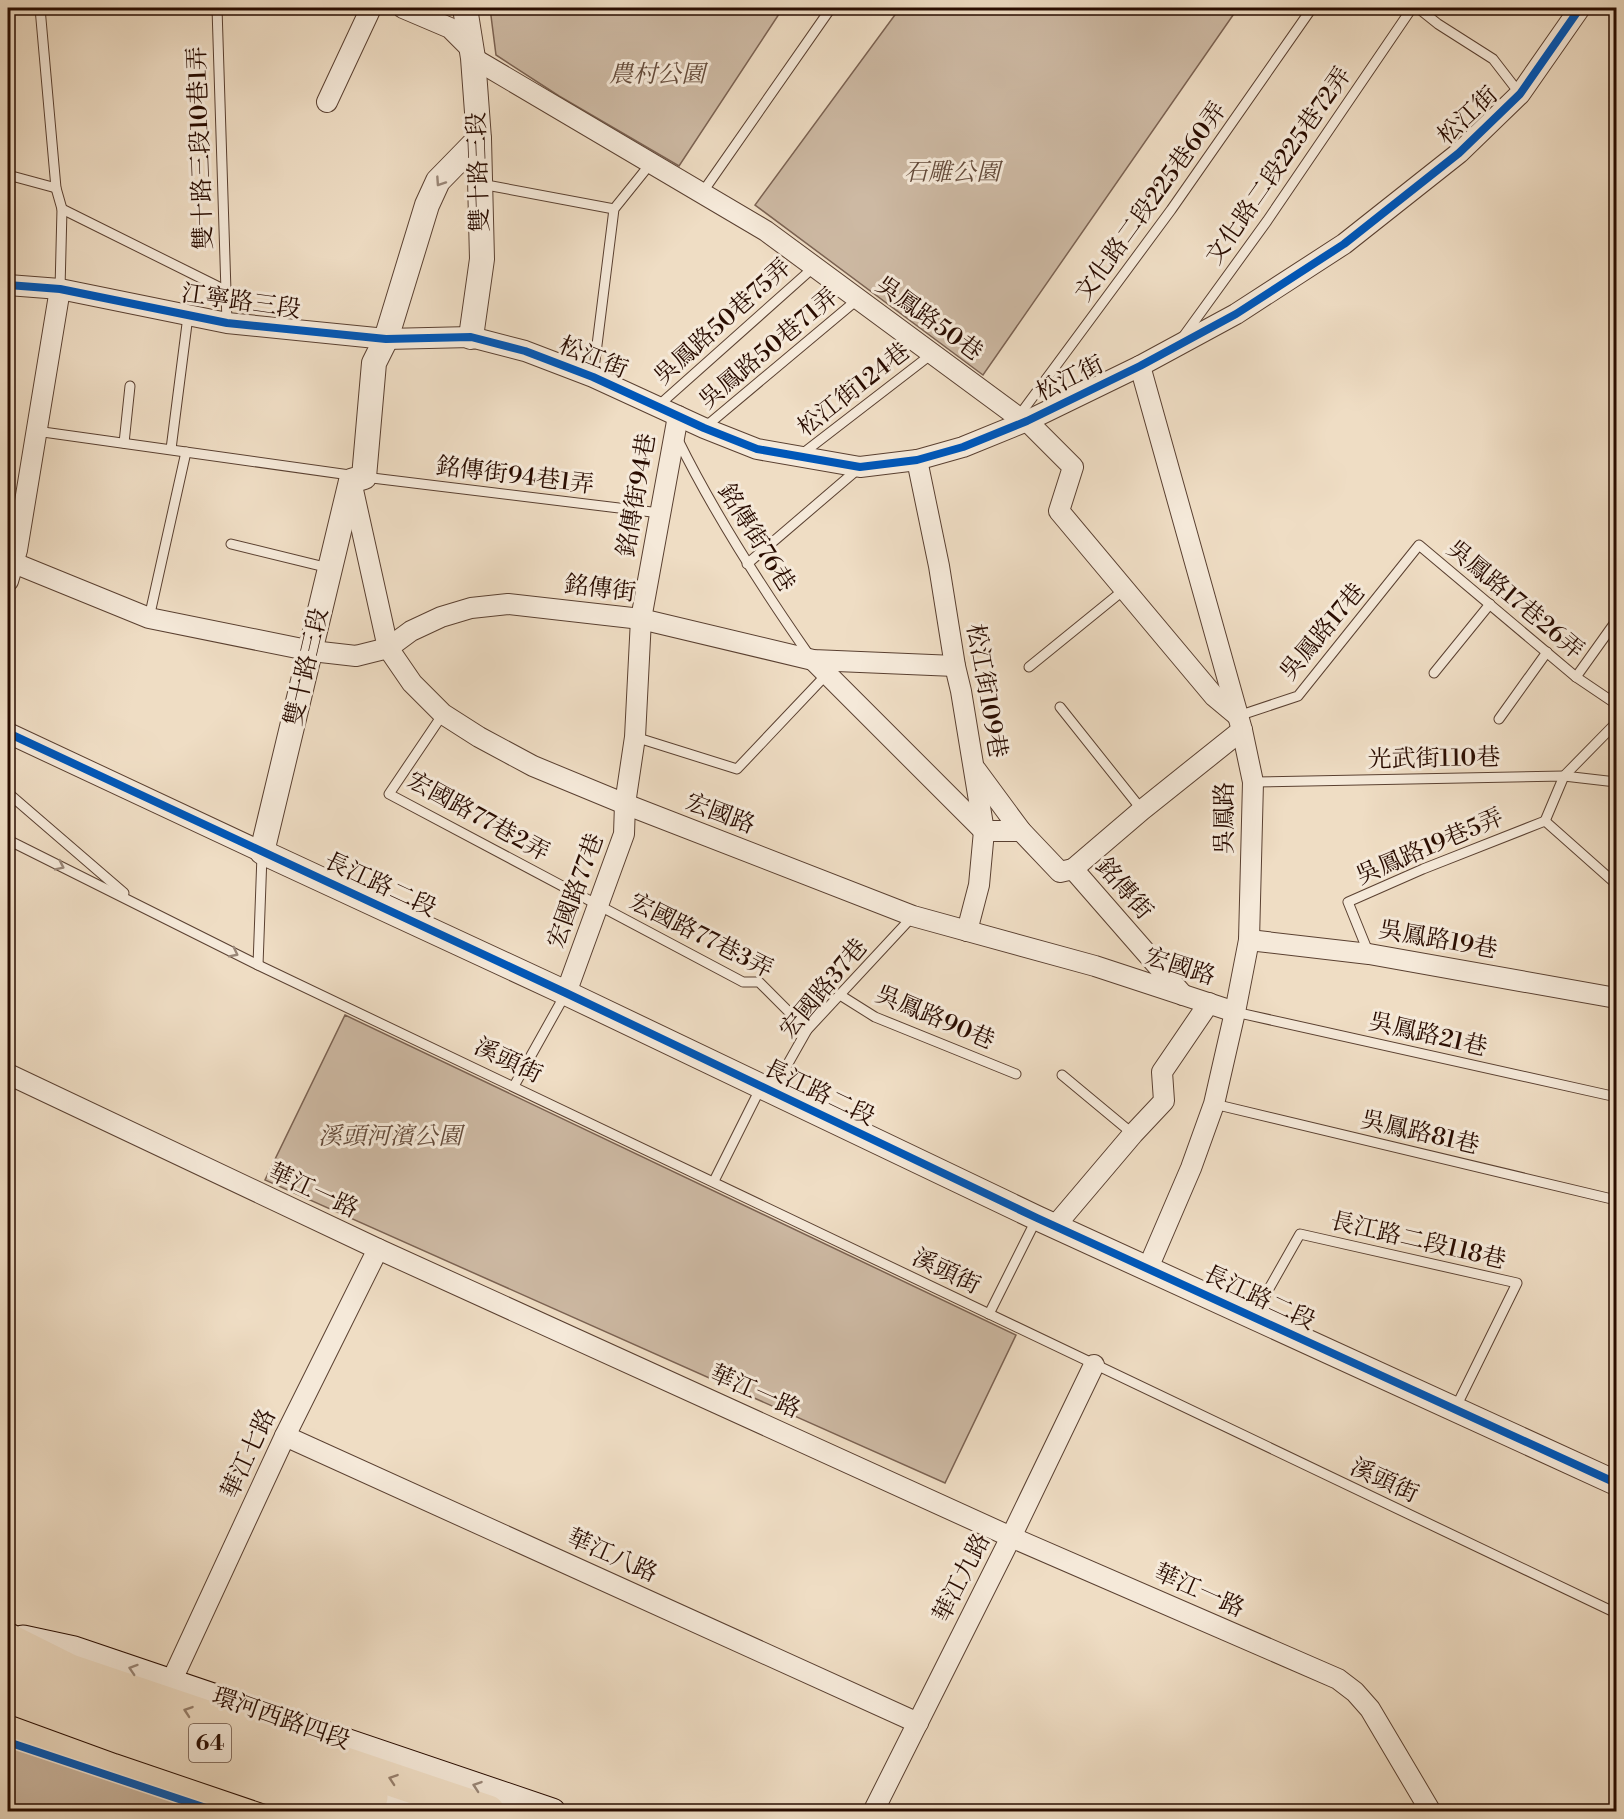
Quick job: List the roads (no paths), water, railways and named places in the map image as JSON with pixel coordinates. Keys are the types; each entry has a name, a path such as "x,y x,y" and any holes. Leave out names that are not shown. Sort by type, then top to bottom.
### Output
{"highway":[{"path":"8,1638 70,1671 488,1812"},
{"name":"64","path":"8,1667 138,1719 416,1812"},
{"name":"64","path":"8,1696 123,1738 341,1812"}],"main road":[{"name":"環河西路四段","path":"8,1638 74,1650 552,1812"},
{"name":"環河西路四段","path":"8,1678 403,1812"}],"street":[{"path":"327,102 371,8"},
{"name":"吳鳳路50巷","path":"403,8 450,27 473,54 766,231 1022,419 1073,467 1059,510 1214,696 1240,723"},
{"name":"雙十路三段","path":"465,8 473,54 479,139 482,259 471,337"},
{"name":"松江街","path":"471,337 525,351 592,377 658,406 676,425 704,429 757,449 798,458 860,467 917,460 963,447 1140,366 1236,314 1344,244 1459,153 1520,94 1580,8"},
{"name":"雙十路三段","path":"262,852 312,651 329,568 358,479 374,363 386,339 428,205 438,181 479,139"},
{"name":"江寧路三段","path":"8,285 60,289 227,323 386,339 471,337"},
{"path":"60,289 11,572 149,618 312,651 356,656 388,648"},
{"name":"吳鳳路","path":"1140,366 1240,723 1253,782 1249,940 1235,1012 1214,1104 1191,1167 1148,1268"},
{"name":"銘傳街94巷","path":"635,737 641,619 676,425"},
{"name":"松江街109巷","path":"917,460 939,566 984,831 979,885 967,931"},
{"name":"宏國路","path":"358,479 388,648 412,683 443,714 479,737 533,766 625,804 913,916 1095,966 1235,1012"},
{"name":"銘傳街","path":"388,648 411,631 441,617 471,608 508,604 641,619 819,667 955,666"},
{"path":"819,667 984,831 1021,831"},
{"path":"1073,869 1240,723"},
{"name":"長江路二段","path":"8,733 566,993 1046,1222 1617,1483"},
{"name":"宏國路77巷","path":"566,993 624,834 625,804 635,737"},
{"name":"銘傳街","path":"974,768 1021,831 1060,872 1073,869 1183,995"},
{"name":"吳鳳路19巷","path":"1249,940 1369,954 1617,998"},
{"path":"1046,1222 1164,1101 1162,1072 1209,1003"},
{"name":"華江一路","path":"8,1074 378,1249 1011,1537 1338,1679 1355,1692 1370,1709 1431,1812"},
{"name":"華江七路","path":"171,1682 285,1436 378,1249"},
{"name":"華江九路","path":"873,1812 1011,1537 1094,1365"},
{"name":"華江八路","path":"285,1436 918,1723"},
{"path":"8,1701 327,1812"}],"lane":[{"path":"40,8 56,188 62,209 60,289"},
{"name":"雙十路三段10巷1弄","path":"217,8 227,323"},
{"path":"702,193 831,8"},
{"name":"文化路二段225巷60弄","path":"1022,419 1312,8"},
{"name":"文化路二段225巷72弄","path":"1176,346 1267,221 1412,8"},
{"path":"1418,8 1493,60 1520,94"},
{"path":"592,377 614,209 651,163"},
{"path":"8,175 56,188"},
{"path":"480,184 614,209"},
{"path":"62,209 225,290"},
{"name":"吳鳳路50巷75弄","path":"658,406 814,267"},
{"name":"吳鳳路50巷71弄","path":"704,429 859,299"},
{"path":"171,449 188,316"},
{"name":"松江街124巷","path":"798,458 933,353"},
{"path":"124,443 130,386"},
{"name":"銘傳街76巷","path":"676,425 701,487 747,564 819,667"},
{"name":"銘傳街94巷1弄","path":"36,431 171,449 358,479 660,513"},
{"path":"149,618 186,452"},
{"path":"747,564 860,467"},
{"path":"231,544 329,568"},
{"name":"吳鳳路17巷","path":"1240,723 1298,696 1419,545"},
{"name":"吳鳳路17巷26弄","path":"1419,545 1576,677 1617,704"},
{"path":"1029,667 1125,590"},
{"path":"1434,673 1490,604"},
{"path":"1576,677 1617,621"},
{"path":"1500,719 1547,652"},
{"path":"635,737 737,769 819,667"},
{"path":"1060,706 1142,810"},
{"name":"宏國路77巷2弄","path":"443,714 389,794 599,904"},
{"path":"1617,723 1564,776 1545,821 1617,884"},
{"name":"光武街110巷","path":"1253,782 1564,776 1617,783"},
{"path":"8,793 136,903"},
{"name":"吳鳳路19巷5弄","path":"1369,954 1348,902 1423,868 1545,821"},
{"path":"8,840 136,903"},
{"path":"258,965 262,852"},
{"name":"溪頭街","path":"136,903 258,965 1617,1613"},
{"name":"宏國路77巷3弄","path":"599,904 743,982 759,982 807,1030"},
{"name":"宏國路37巷","path":"714,1181 767,1089 807,1030 913,916"},
{"path":"514,1086 566,993"},
{"name":"吳鳳路90巷","path":"840,995 875,1017 1016,1074"},
{"name":"吳鳳路21巷","path":"1235,1012 1612,1096"},
{"path":"1062,1075 1133,1134"},
{"name":"吳鳳路81巷","path":"1214,1104 1617,1200"},
{"path":"989,1314 1046,1222"},
{"name":"長江路二段118巷","path":"1253,1318 1300,1234 1517,1283 1454,1410"}],"park label":[{"name":"農村公園","path":"657,75"},
{"name":"石雕公園","path":"952,173"},
{"name":"溪頭河濱公園","path":"390,1137"}]}
